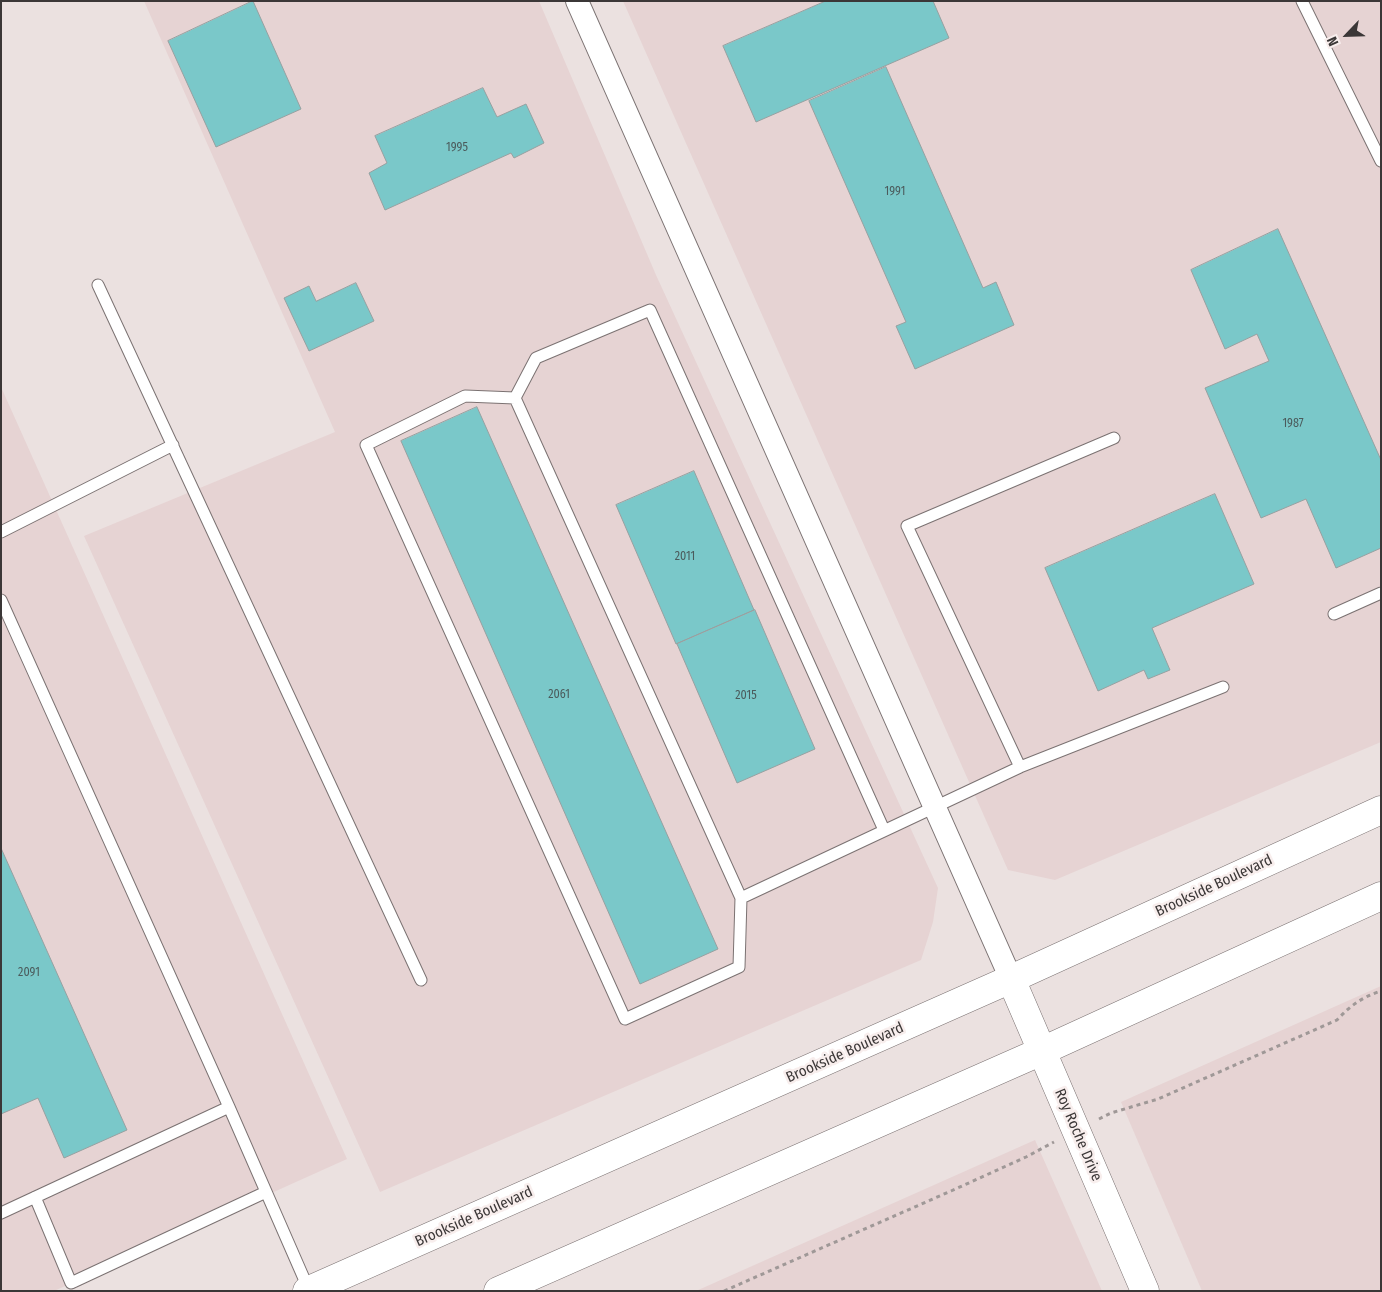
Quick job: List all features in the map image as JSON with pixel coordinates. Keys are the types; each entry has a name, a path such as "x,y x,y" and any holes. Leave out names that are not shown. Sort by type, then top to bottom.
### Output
{"main road":[{"name":"Brookside Boulevard","path":"308,1290 1011,979 1381,810"},
{"path":"498,1291 1042,1051 1381,896"},
{"name":"Roy Roche Drive","path":"1011,979 1146,1291"}],"street":[{"path":"576,1 1011,979"}],"lane":[{"path":"1302,1 1381,160"},
{"path":"98,284 421,980"},
{"path":"515,398 536,358 650,310 884,830"},
{"path":"465,396 515,398 740,898 738,968 625,1019 366,445 465,396"},
{"path":"1020,767 907,526 1114,438"},
{"path":"1,532 173,445"},
{"path":"1334,614 1381,593"},
{"path":"1,600 229,1107 308,1290"},
{"path":"740,898 1020,767 1223,687"},
{"path":"1,1213 229,1107"},
{"path":"35,1197 71,1283 266,1192"}],"shaded area":[{"path":"144,1 539,1 656,275 938,888 933,922 921,960 380,1192 84,536 335,432"},
{"path":"623,1 1381,1 1381,742 1055,880 1008,870"},
{"path":"1,387 347,1159 54,1291 1,1291"},
{"path":"1381,986 1381,1291 1202,1291 1121,1102"},
{"path":"1035,1140 1102,1291 696,1291"}],"building":[{"path":"253,1 301,109 216,147 168,41"},
{"path":"826,1 933,1 949,38 756,122 723,46"},
{"path":"886,67 983,288 996,282 1014,325 915,369 896,326 906,322 809,101"},
{"path":"483,88 497,117 526,104 544,143 514,158 511,153 385,210 369,173 387,163 375,136"},
{"path":"1278,229 1381,460 1381,548 1336,568 1306,499 1261,518 1205,388 1269,361 1257,334 1225,349 1191,270"},
{"path":"356,283 374,321 309,351 284,298 309,286 316,301"},
{"path":"477,407 718,949 640,984 401,441"},
{"path":"694,471 754,610 676,644 616,505"},
{"path":"1215,494 1254,584 1152,628 1170,670 1148,679 1144,670 1098,691 1045,568"},
{"path":"755,610 815,749 737,783 677,644"},
{"path":"1,848 127,1130 64,1158 38,1098 1,1114"}]}
